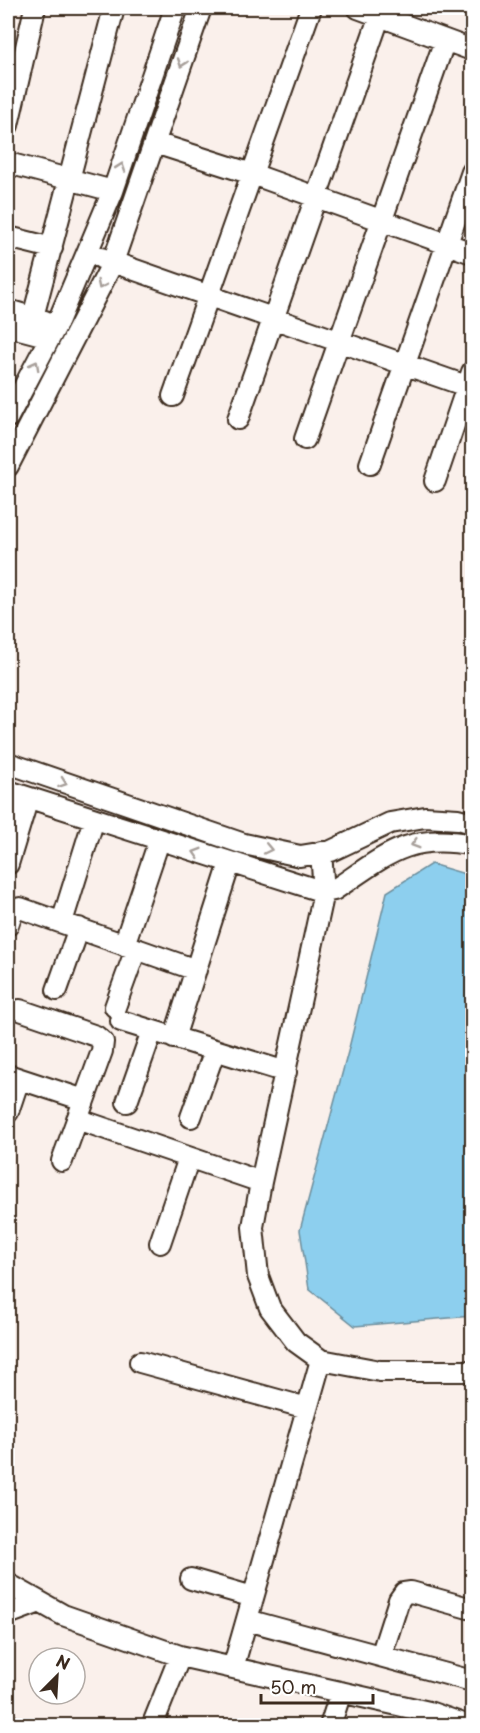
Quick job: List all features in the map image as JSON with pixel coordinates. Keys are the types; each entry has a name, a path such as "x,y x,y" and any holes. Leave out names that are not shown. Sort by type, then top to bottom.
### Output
{"street":[{"path":"8,125 35,8"},
{"path":"33,317 114,8"},
{"path":"8,417 53,331 113,191 175,8"},
{"path":"8,466 113,262 201,8"},
{"path":"173,396 311,8"},
{"path":"358,8 380,15 401,15 445,40 472,50"},
{"path":"238,419 380,15"},
{"path":"305,439 445,40"},
{"path":"155,143 252,174 472,253"},
{"path":"8,163 113,191"},
{"path":"370,464 472,172"},
{"path":"8,237 52,248"},
{"path":"87,254 405,364 471,382 435,482"},
{"path":"8,310 33,317 53,331"},
{"path":"8,326 53,331"},
{"path":"8,763 244,844 300,856 331,851 390,823 425,817 458,819 472,823"},
{"path":"8,791 324,892 334,890 393,851 422,841 452,841 472,845"},
{"path":"8,864 28,798"},
{"path":"57,990 94,819"},
{"path":"159,841 130,947 118,1014 152,1031 286,1072"},
{"path":"321,852 324,892 253,1227 258,1276 270,1308 296,1342 321,1360 380,1371 472,1371"},
{"path":"174,1038 230,863"},
{"path":"8,925 13,910 16,908 196,970"},
{"path":"20,1010 100,1038 104,1046 62,1161"},
{"path":"127,1102 152,1031"},
{"path":"191,1117 215,1050"},
{"path":"8,1112 13,1077 84,1100"},
{"path":"77,1119 261,1182"},
{"path":"160,1243 189,1158"},
{"path":"233,1668 321,1360"},
{"path":"140,1362 307,1408"},
{"path":"191,1579 253,1598"},
{"path":"8,1584 63,1614 180,1656 429,1712 449,1722 471,1725"},
{"path":"381,1656 399,1600 404,1593 411,1592 472,1609"},
{"path":"8,1614 40,1602"},
{"path":"247,1620 472,1681"},
{"path":"152,1725 180,1656"},
{"path":"330,1725 341,1692"}],"water":[{"path":"431,864 472,876 472,1316 355,1326 309,1289 300,1230 349,1048 387,892"}]}
